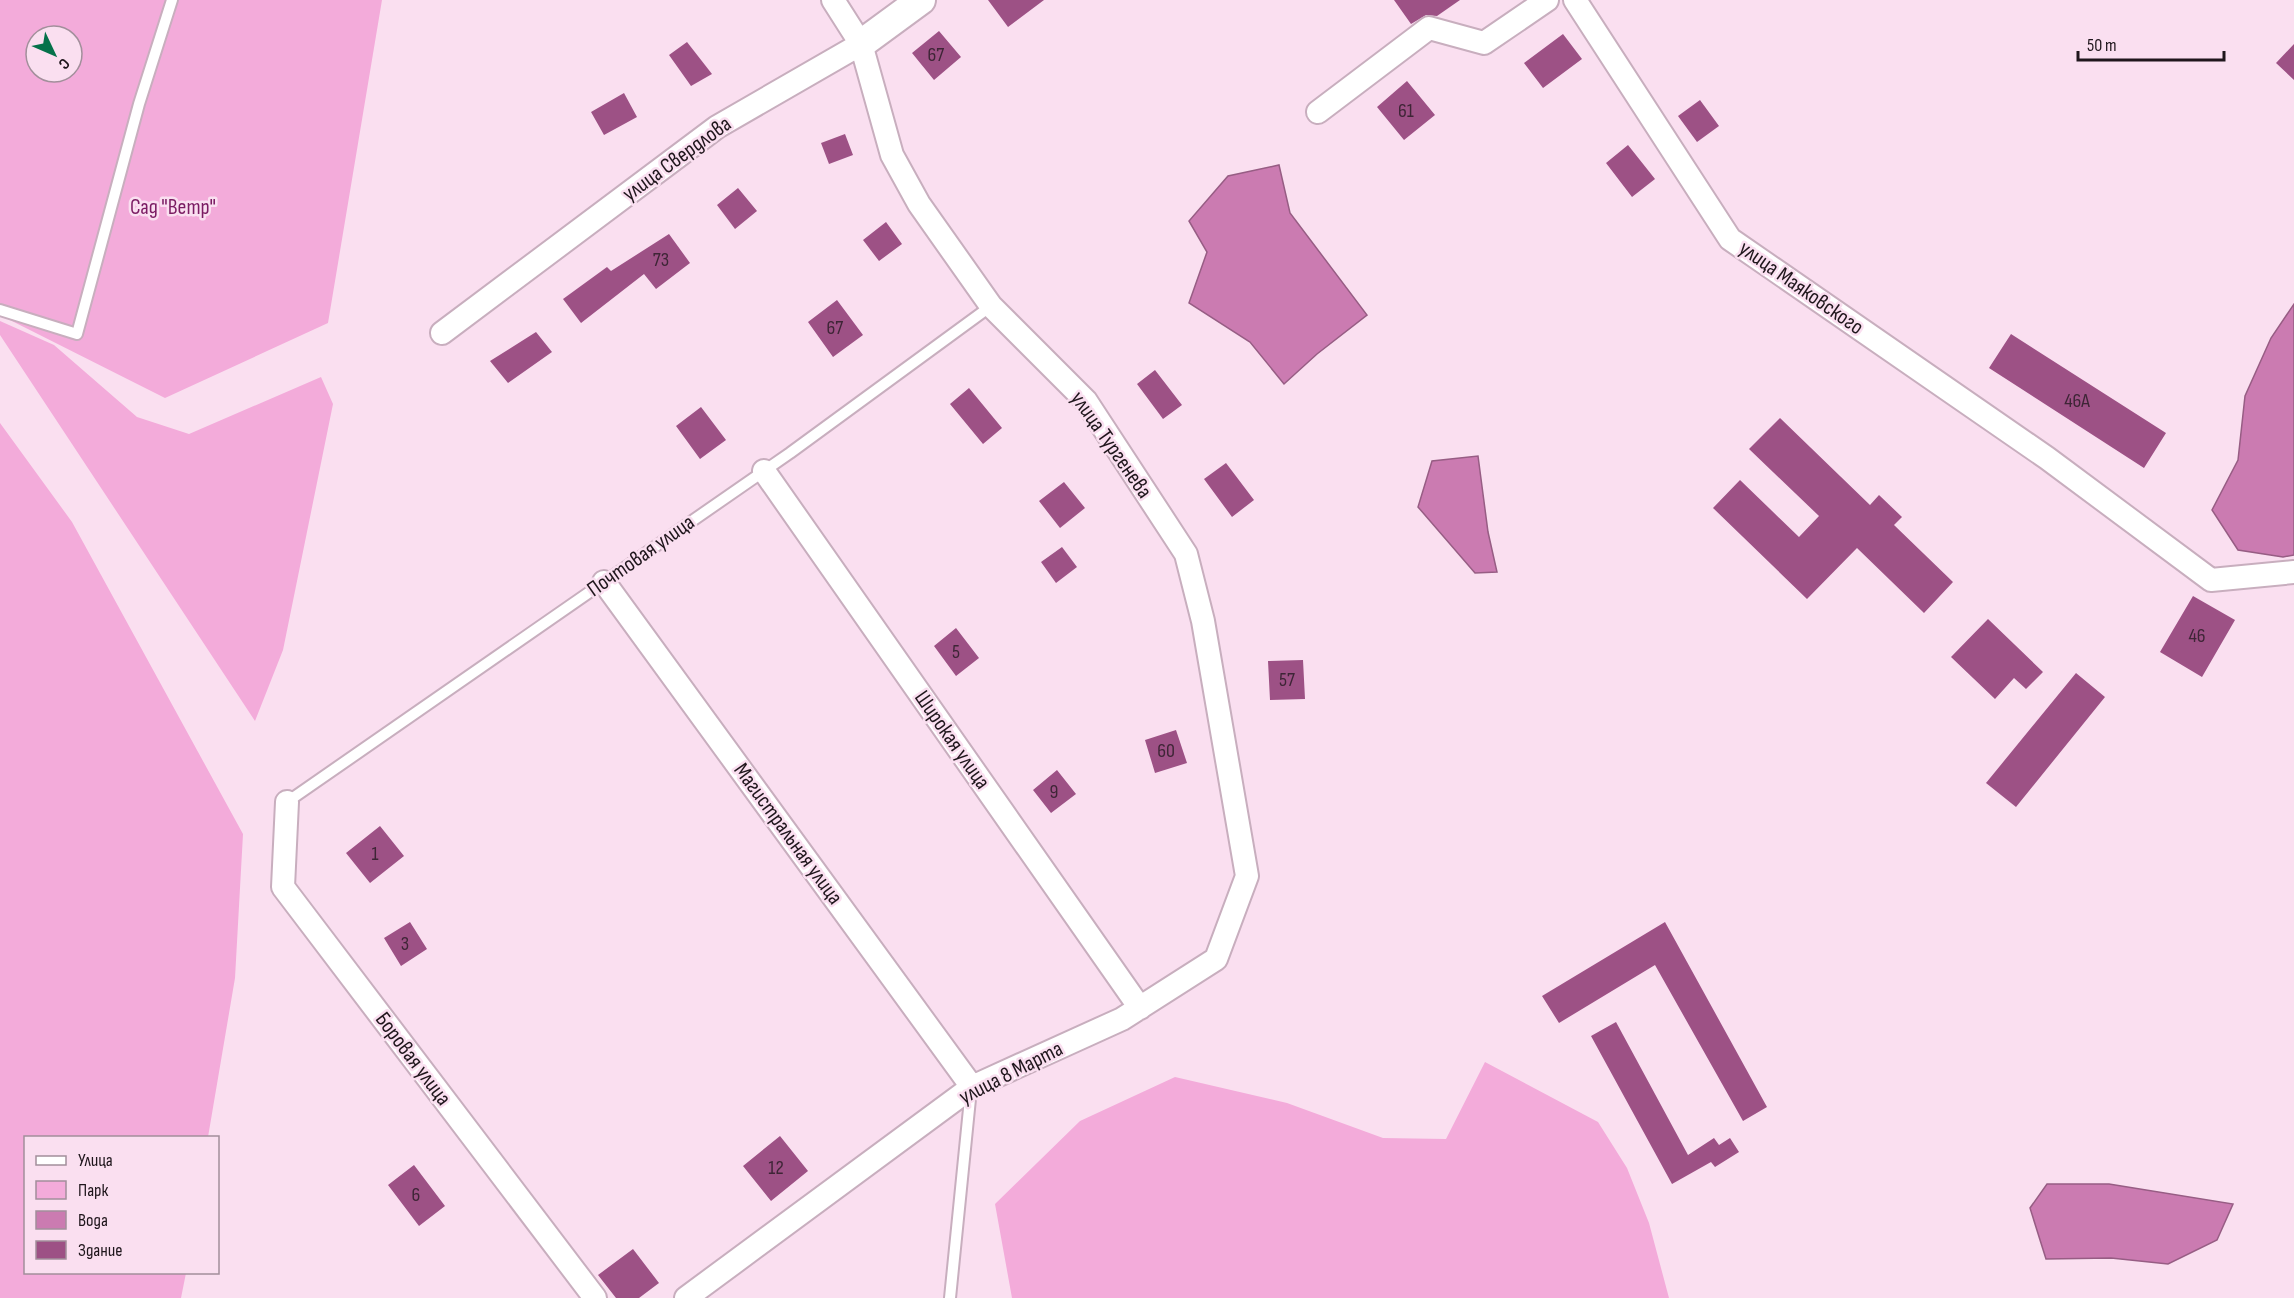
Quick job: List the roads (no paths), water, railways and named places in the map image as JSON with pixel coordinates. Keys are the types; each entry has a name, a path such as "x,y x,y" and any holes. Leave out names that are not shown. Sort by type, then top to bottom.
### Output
{"street":[{"name":"улица Тургенева","path":"833,0 861,44 892,155 919,204 991,306 1086,401 1186,554 1203,621 1247,876"},
{"name":"улица Свердлова","path":"442,333 717,127 861,44 921,0"},
{"path":"1318,112 1429,28 1484,43 1547,0"},
{"name":"улица Маяковского","path":"1575,0 1730,239 2047,458 2211,580 2294,572"},
{"name":"Широкая улица","path":"764,471 1140,1008"},
{"name":"Магистральная улица","path":"604,582 972,1087"},
{"name":"Боровая улица","path":"287,802 283,887 595,1298"},
{"name":"улица 8 Марта","path":"686,1298 972,1087 1122,1019 1216,959 1247,876"}],"lane":[{"path":"0,310 77,334 139,104 172,0"},
{"name":"Почтовая улица","path":"287,802 764,471 991,306"},
{"path":"950,1298 972,1087"}],"water":[{"path":"1279,165 1290,213 1367,315 1317,354 1284,384 1250,342 1189,303 1207,252 1189,221 1228,176"},
{"path":"2294,304 2294,555 2283,557 2238,550 2212,510 2238,460 2245,396 2271,338"},
{"path":"1478,456 1488,532 1497,572 1475,573 1418,507 1432,461"},
{"path":"2047,1184 2109,1184 2233,1204 2217,1240 2168,1264 2111,1258 2046,1259 2030,1208"}],"park label":[{"name":"Сад \"Ветр\"","path":"173,207"}]}
